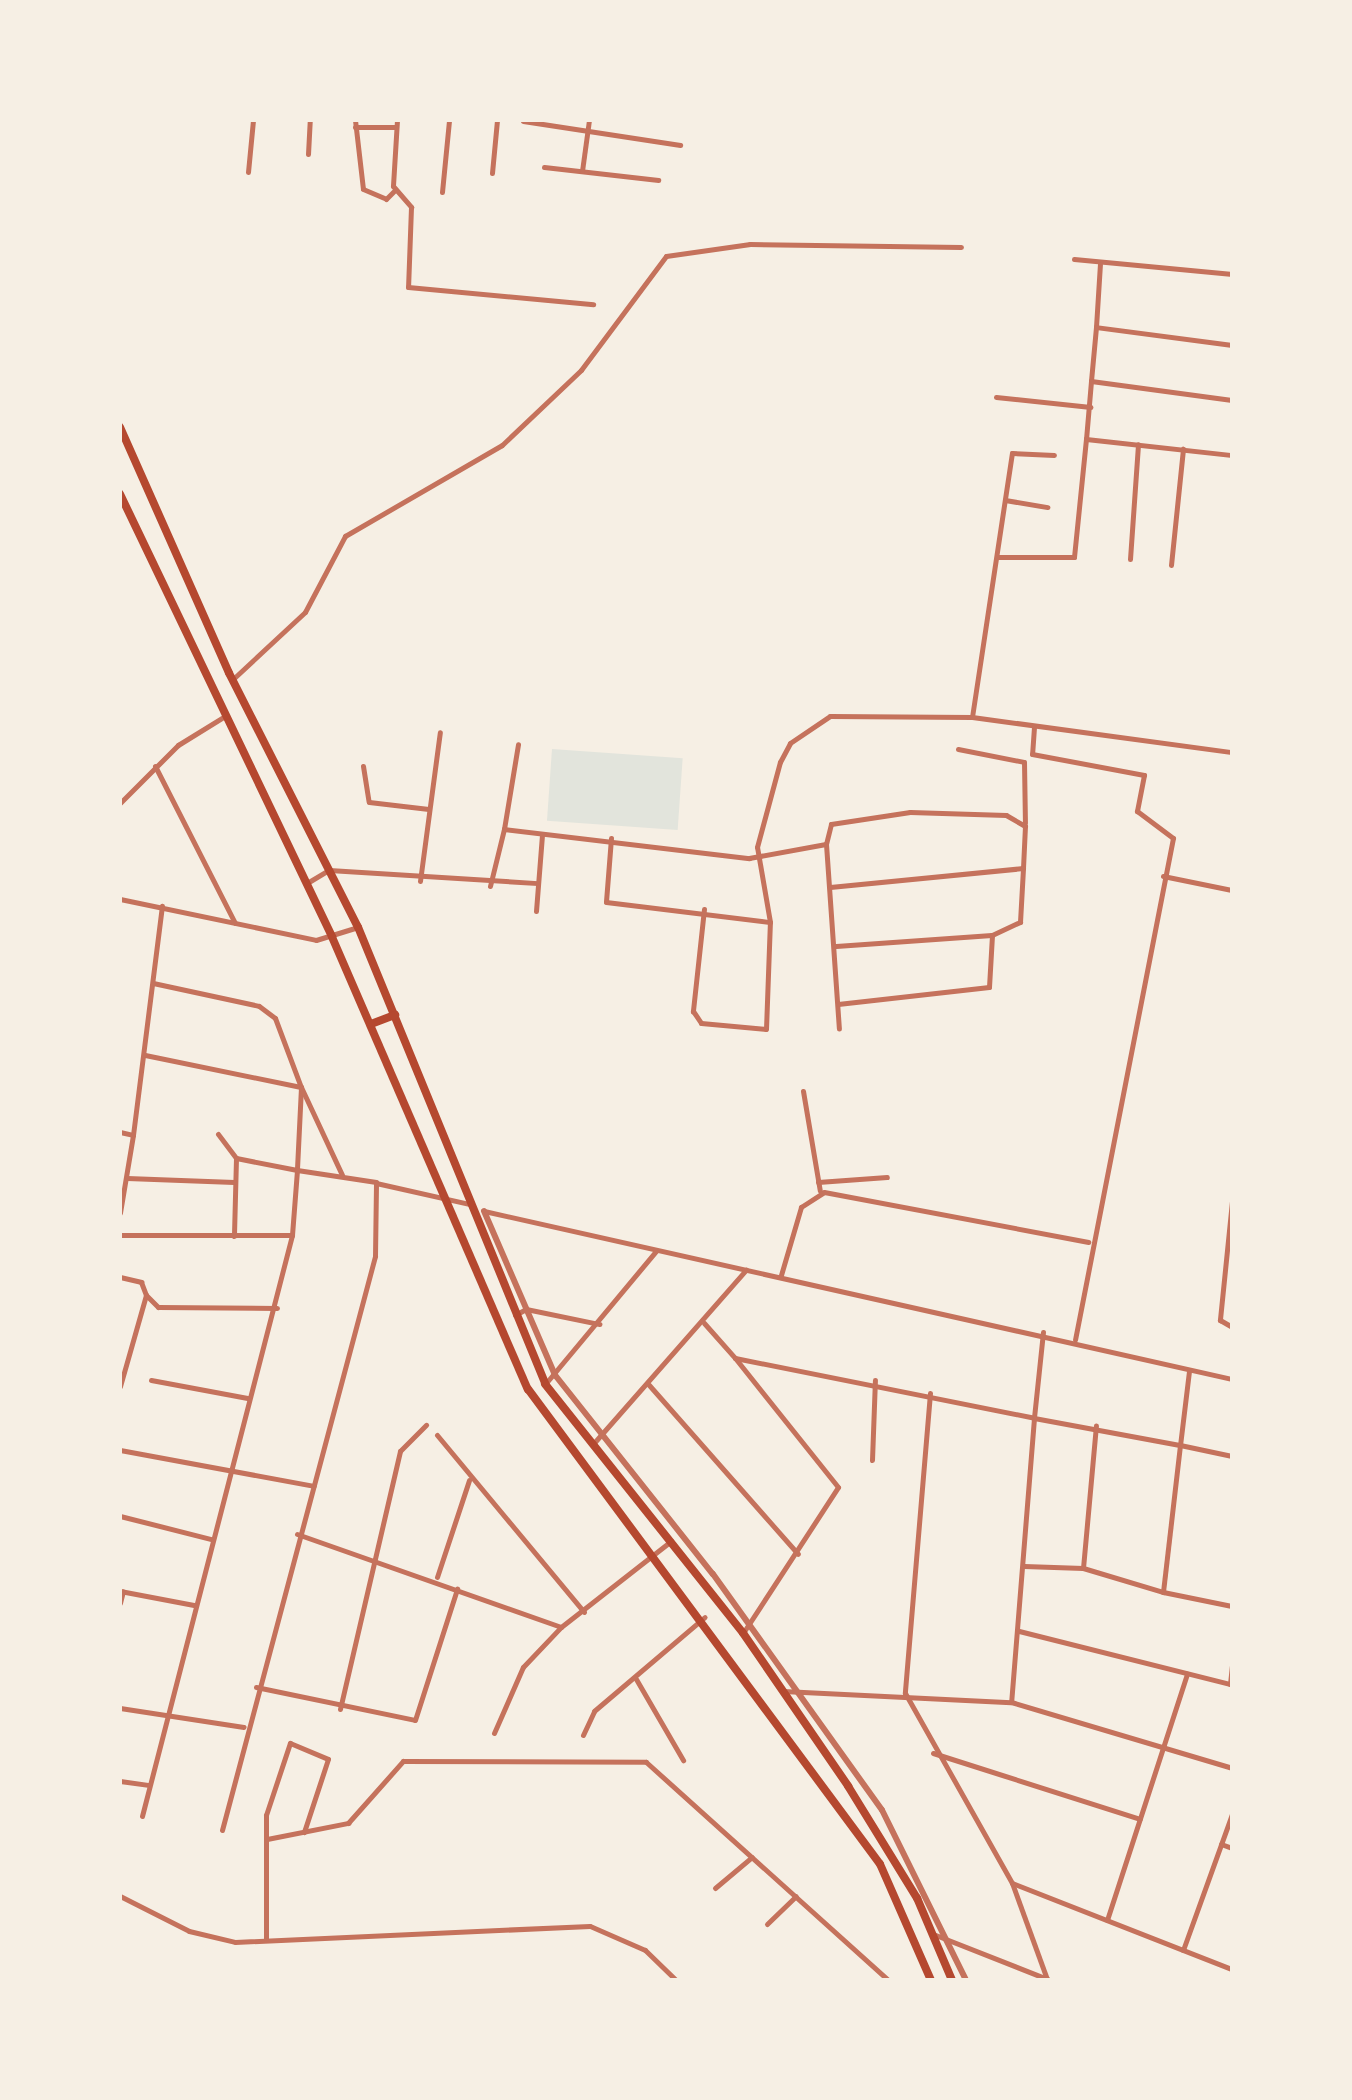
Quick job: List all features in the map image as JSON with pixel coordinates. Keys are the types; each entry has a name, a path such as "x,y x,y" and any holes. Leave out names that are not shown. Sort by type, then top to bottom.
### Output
{"main road":[{"path":"120,426 233,679 358,927 468,1204 545,1384 704,1582 848,1786 894,1856 952,1980"},
{"path":"120,494 332,937 528,1389 705,1616 880,1864 931,1980"},
{"path":"371,1024 396,1015"},
{"path":"434,1167 450,1157"},
{"path":"704,1582 714,1574"},
{"path":"848,1786 859,1778"},
{"path":"894,1856 906,1848"},
{"path":"916,1898 928,1893"}],"street":[{"path":"248,172 253,120"},
{"path":"308,154 310,120"},
{"path":"442,192 449,120"},
{"path":"492,173 497,120"},
{"path":"582,171 588,120"},
{"path":"523,121 680,145"},
{"path":"355,124 397,124 395,190 386,200 363,189 355,124"},
{"path":"544,168 658,180"},
{"path":"395,190 411,207 408,286 593,304"},
{"path":"233,679 305,612 344,536 502,445 581,370 666,256 750,244 961,248"},
{"path":"1074,259 1232,274"},
{"path":"996,557 1076,554 1100,264"},
{"path":"1096,327 1232,345"},
{"path":"1091,381 1232,400"},
{"path":"996,397 1090,407"},
{"path":"1086,439 1232,455"},
{"path":"1130,559 1138,444"},
{"path":"972,717 1014,450 1054,455"},
{"path":"1171,565 1183,450"},
{"path":"1005,500 1048,507"},
{"path":"704,909 693,1011 701,1023 766,1029 770,922 757,855 780,762 808,728 854,712 972,717 1232,752"},
{"path":"120,803 155,766 225,716"},
{"path":"1034,727 1032,754 1144,775 1137,811 1173,838 1088,1242 1075,1340"},
{"path":"420,881 440,732"},
{"path":"490,886 518,744"},
{"path":"836,946 992,934 1020,922 1026,826 1024,762 958,749"},
{"path":"155,766 235,924"},
{"path":"363,766 369,802 429,810"},
{"path":"840,1028 826,844 836,820 910,812 1006,815 1026,826"},
{"path":"504,829 757,855 826,844"},
{"path":"536,911 542,834"},
{"path":"610,838 606,902 704,909 770,922"},
{"path":"830,887 1024,868"},
{"path":"306,883 329,870 490,886 538,883"},
{"path":"1164,876 1232,890"},
{"path":"120,899 235,924 332,937 358,927"},
{"path":"120,1213 145,1055 162,906"},
{"path":"838,1004 990,987 992,934"},
{"path":"153,983 259,1006 274,1018 343,1177"},
{"path":"145,1055 301,1086"},
{"path":"142,1816 247,1398 278,1308 292,1235 301,1086"},
{"path":"803,1090 820,1192"},
{"path":"120,1132 133,1135"},
{"path":"218,1134 236,1158 234,1236"},
{"path":"236,1158 446,1196 484,1211 1042,1332 1232,1379"},
{"path":"818,1182 888,1177"},
{"path":"127,1178 235,1182"},
{"path":"222,1830 244,1727 375,1256 376,1182"},
{"path":"781,1275 801,1207 820,1192 1088,1242"},
{"path":"1232,1201 1220,1320 1232,1327"},
{"path":"484,1211 554,1374 714,1574 859,1778 906,1848 953,1942 966,1980"},
{"path":"120,1235 292,1235"},
{"path":"545,1384 599,1324 656,1251"},
{"path":"592,1445 649,1385 746,1270"},
{"path":"1223,1271 1232,1272"},
{"path":"120,1277 141,1282 146,1295 158,1307 278,1308"},
{"path":"120,1386 146,1295"},
{"path":"514,1316 526,1309 599,1324"},
{"path":"704,1322 838,1488 753,1627 743,1634"},
{"path":"1011,1702 1042,1332"},
{"path":"120,1346 132,1348"},
{"path":"735,1358 875,1380 1034,1418 1096,1426 1232,1456"},
{"path":"1163,1592 1190,1371"},
{"path":"151,1380 247,1398"},
{"path":"872,1460 875,1380"},
{"path":"649,1385 798,1554"},
{"path":"930,1393 905,1693 932,1752 1012,1882 1048,1980"},
{"path":"340,1709 400,1452 426,1425"},
{"path":"1083,1568 1096,1426"},
{"path":"437,1435 469,1480 584,1612"},
{"path":"120,1450 314,1486"},
{"path":"436,1576 469,1480"},
{"path":"120,1516 211,1539"},
{"path":"297,1534 436,1576 457,1589 561,1627"},
{"path":"494,1733 524,1667 561,1627 671,1541"},
{"path":"1024,1566 1083,1568 1163,1592 1232,1606"},
{"path":"256,1688 340,1709 418,1717 457,1589"},
{"path":"120,1602 121,1591 194,1606"},
{"path":"584,1735 594,1711 705,1616"},
{"path":"1019,1631 1230,1684 1232,1666"},
{"path":"1107,1920 1187,1674"},
{"path":"636,1679 683,1760"},
{"path":"783,1691 797,1687 1011,1702 1165,1744 1232,1768"},
{"path":"120,1708 166,1720 244,1727"},
{"path":"266,1938 266,1815 290,1743 328,1759 304,1832"},
{"path":"932,1752 1140,1819"},
{"path":"268,1840 348,1822 403,1762 628,1758 669,1778 888,1980"},
{"path":"120,1780 148,1785"},
{"path":"1182,1950 1232,1814"},
{"path":"1221,1844 1232,1848"},
{"path":"715,1888 752,1856"},
{"path":"1012,1882 1232,1969"},
{"path":"120,1896 189,1931 266,1938 590,1926 645,1950 676,1980"},
{"path":"767,1924 796,1896"},
{"path":"933,1934 1048,1980"}],"shaded area":[{"path":"552,749 683,758 678,830 547,821"}]}
